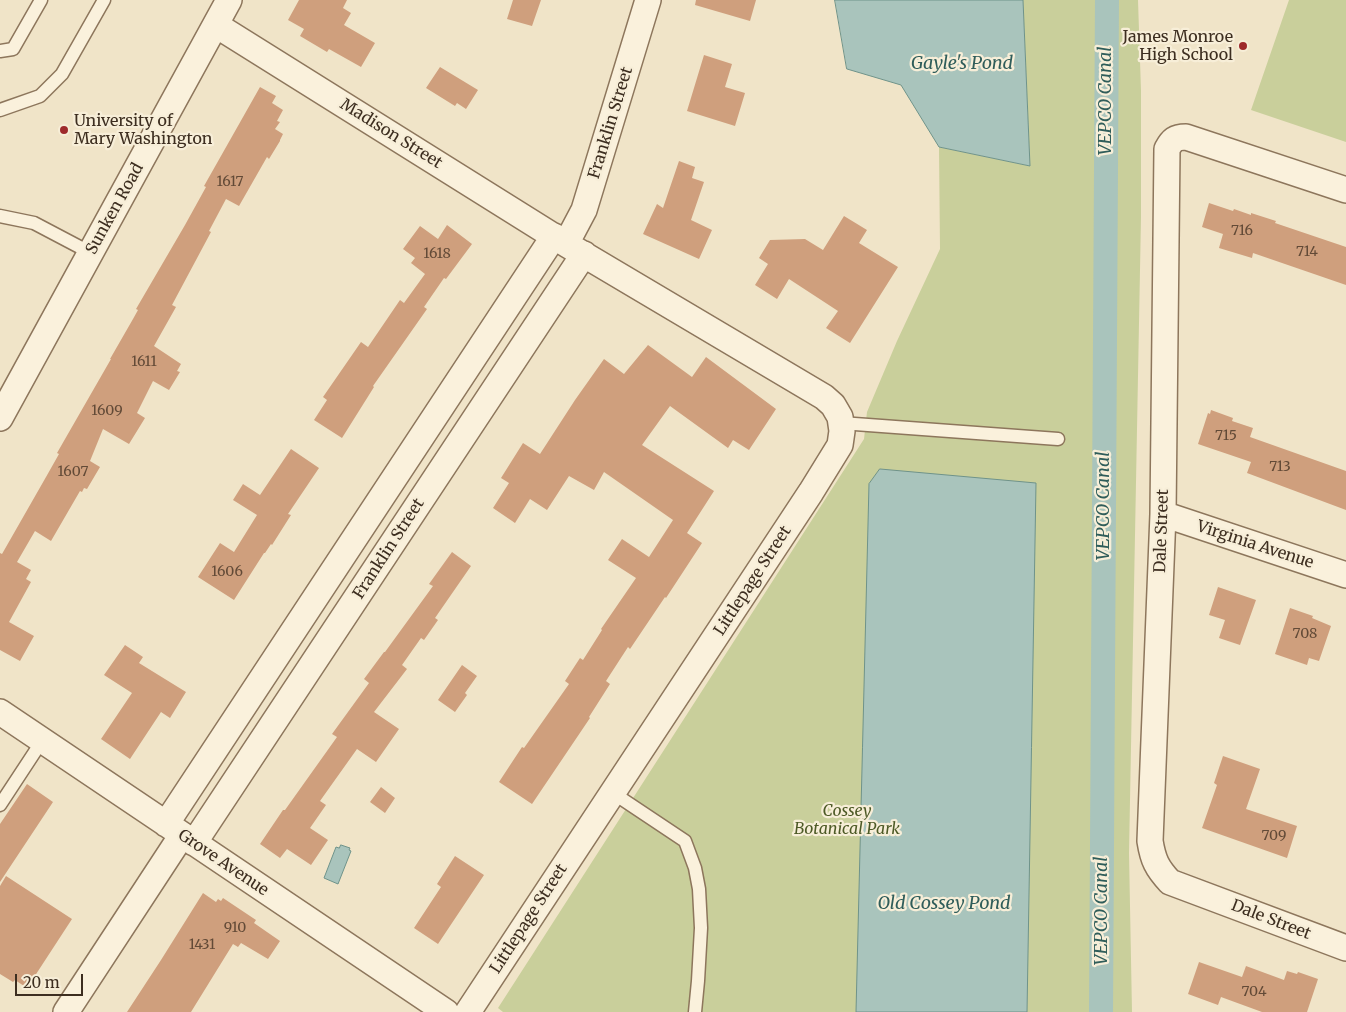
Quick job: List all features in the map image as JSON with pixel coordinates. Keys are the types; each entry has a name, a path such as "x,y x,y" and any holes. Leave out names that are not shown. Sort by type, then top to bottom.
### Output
{"street":[{"name":"Sunken Road","path":"0,418 229,0"},
{"name":"Franklin Street","path":"66,1012 568,245 584,210 648,0"},
{"name":"Madison Street","path":"216,25 568,245"},
{"name":"Dale Street","path":"1346,190 1186,138 1179,137 1171,142 1167,149 1163,514 1150,841 1152,857 1159,871 1170,882 1346,948"},
{"name":"Franklin Street","path":"181,834 568,245"},
{"path":"568,245 824,397 833,405 840,417 841,423"},
{"name":"Littlepage Street","path":"468,1012 812,492 840,445 841,423"},
{"name":"Virginia Avenue","path":"1163,514 1346,575"},
{"name":"Grove Avenue","path":"0,712 446,1012"}],"lane":[{"path":"0,51 13,49 40,0"},
{"path":"0,110 40,96 62,74 104,0"},
{"path":"0,216 34,223 91,253"},
{"path":"841,423 1058,439"},
{"path":"0,805 42,741"},
{"path":"613,793 684,841 695,868 699,889 701,928 695,1012"}],"green space":[{"name":"Cossey Botanical Park","path":"1023,0 1138,0 1141,91 1141,217 1129,853 1132,1012 503,1012 498,1008 864,439 867,412 897,341 940,249 939,147 1030,166"},
{"path":"1289,0 1346,0 1346,142 1251,110"}],"water":[{"name":"Gayle's Pond","path":"835,0 1023,0 1030,166 939,147 901,85 847,69"},
{"name":"Old Cossey Pond","path":"880,469 1036,483 1027,1012 856,1012 869,484"},
{"path":"341,845 350,848 349,850 351,851 338,884 324,878 336,847 339,848"}],"building":[{"path":"299,0 347,0 343,8 351,13 344,25 375,43 361,67 329,49 327,52 300,36 304,29 288,20"},
{"path":"513,0 541,0 532,26 507,19"},
{"path":"696,0 756,0 750,21 695,5"},
{"path":"704,55 732,64 725,87 745,93 735,126 687,111"},
{"path":"440,67 478,90 466,109 457,103 455,106 426,88"},
{"path":"260,87 276,96 272,103 283,110 277,121 280,122 275,129 283,134 269,159 267,157 239,206 226,199 209,231 211,232 172,305 176,307 154,346 181,364 177,371 180,372 169,390 153,381 137,413 145,418 129,444 103,429 90,461 100,467 87,489 84,488 82,492 80,491 51,541 35,531 17,562 31,570 26,579 31,582 9,622 34,636 20,661 0,650 0,553 2,554 59,454 57,453 111,359 138,310 136,309 185,225 206,187 204,186"},
{"path":"679,161 695,167 692,178 704,182 691,220 712,230 699,259 643,234 657,204 663,208"},
{"path":"1209,203 1276,221 1275,223 1346,247 1346,285 1253,253 1252,258 1219,248 1223,234 1202,227"},
{"path":"844,216 867,230 859,243 898,267 850,343 826,328 838,311 789,279 777,299 755,285 768,264 759,258 770,240 805,239 823,250"},
{"path":"447,225 472,244 446,279 444,278 424,307 427,309 373,386 342,438 314,420 327,400 323,397 361,342 368,347 400,300 404,303 425,274 411,263 415,258 403,249 420,226 438,239"},
{"path":"648,345 692,377 706,357 776,409 749,450 733,440 728,448 670,406 642,445 714,491 687,533 702,543 630,649 628,647 606,681 610,684 590,718 532,804 499,782 522,747 524,748 569,684 565,681 580,658 583,660 601,629 636,578 608,560 622,539 649,557 673,520 604,472 594,490 569,476 547,510 530,499 515,523 493,508 509,483 501,478 523,443 540,454 604,359 624,374"},
{"path":"1211,410 1233,418 1232,421 1253,428 1250,437 1346,471 1346,510 1247,473 1251,462 1198,444 1208,413 1210,414"},
{"path":"291,449 319,468 288,514 291,515 272,545 264,553 234,600 198,577 220,543 234,552 257,515 233,500 243,484 260,495"},
{"path":"452,552 471,566 435,618 438,620 424,640 421,638 402,665 407,669 374,712 399,729 376,762 357,749 320,801 326,805 310,828 328,840 311,865 287,849 280,858 260,844 337,737 332,734 369,683 364,679 433,586 429,584"},
{"path":"1218,587 1256,600 1240,645 1219,638 1225,620 1209,615"},
{"path":"1290,608 1313,616 1312,618 1331,626 1319,661 1309,658 1307,665 1275,654"},
{"path":"125,645 143,657 139,663 186,692 170,718 161,712 130,759 101,739 132,693 104,675"},
{"path":"462,665 477,676 455,712 438,700"},
{"path":"1223,756 1260,769 1246,809 1297,826 1287,858 1202,828 1217,785 1214,783"},
{"path":"27,784 53,802 0,882 0,824"},
{"path":"381,787 395,798 385,813 370,802"},
{"path":"455,856 484,875 438,944 414,928 441,887 437,884"},
{"path":"6,876 72,919 27,988 15,980 13,982 0,974 0,886"},
{"path":"203,893 216,902 218,899 221,901 223,898 256,920 254,923 280,941 268,959 241,943 238,947 233,944 191,1012 127,1012 161,960"},
{"path":"1199,962 1242,977 1246,966 1284,980 1287,971 1297,974 1298,972 1318,979 1307,1012 1262,1012 1221,997 1218,1005 1188,994"}],"waterway":[{"name":"VEPCO Canal","path":"1101,1012 1107,0"}],"place":[{"name":"James Monroe High School","path":"1243,46"},
{"name":"University of Mary Washington","path":"64,130"}]}
